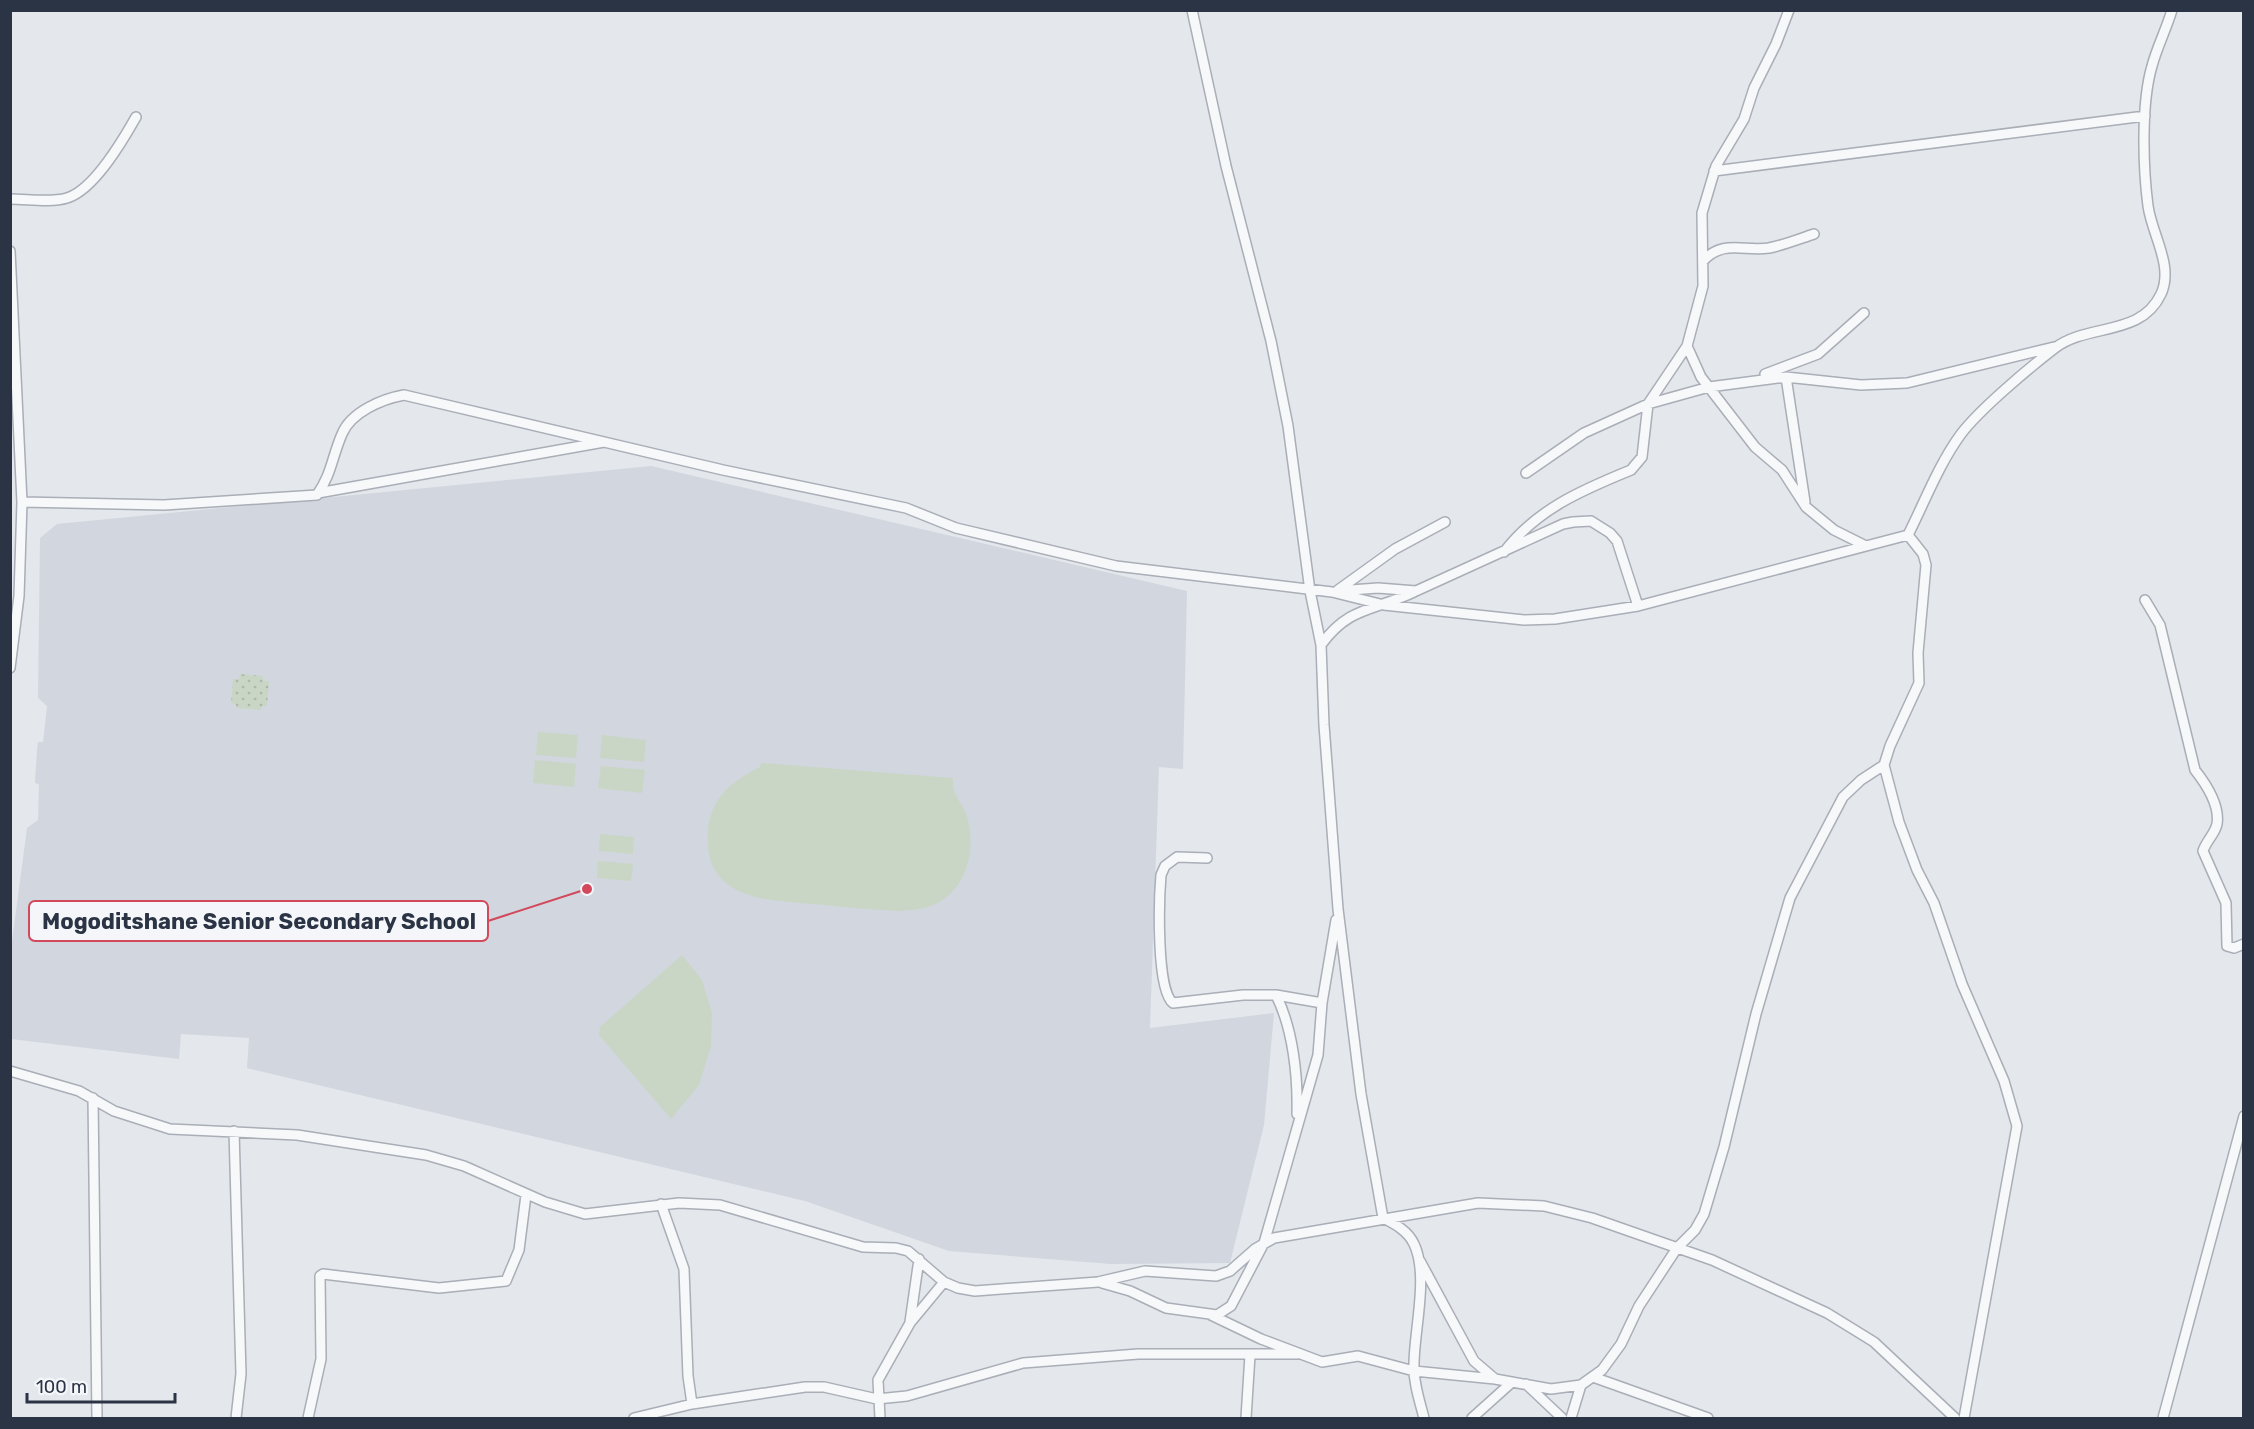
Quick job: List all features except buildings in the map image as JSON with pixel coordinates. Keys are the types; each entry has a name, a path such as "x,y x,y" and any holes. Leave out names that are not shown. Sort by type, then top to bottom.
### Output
{"street":[{"path":"1192,10 1226,166 1281,388 1310,591 1321,645 1324,725 1338,909 1361,1094 1383,1218 1407,1234 1474,1361 1496,1379"},
{"path":"1504,552 1523,529 1559,501 1635,467 1642,457 1648,404 1687,346 1703,286 1702,213 1714,171 1744,119 1754,88 1776,44 1789,10"},
{"path":"1526,473 1584,433 1648,404 1709,387 1751,379 1786,377 1861,385 1907,383 2057,346 2078,337 2136,321 2147,314 2162,292 2166,270 2148,207 2145,116 2151,68 2172,10"},
{"path":"1714,171 2145,116"},
{"path":"10,199 60,199 76,193 95,176 136,117"},
{"path":"1703,261 1715,250 1727,247 1773,247 1814,234"},
{"path":"10,251 22,502 19,596 10,668"},
{"path":"1751,379 1818,354 1864,313"},
{"path":"1687,346 1697,371 1755,447 1782,470 1806,507 1834,530 1866,546"},
{"path":"1334,592 1384,605 1532,620 1555,619 1638,606 1908,535 1951,450 1965,430 2057,346"},
{"path":"1786,377 1806,507"},
{"path":"318,493 333,467 342,432 367,408 404,395 610,441 723,470 906,508 956,528 1116,566 1310,591 1334,592 1377,588 1416,591"},
{"path":"22,502 164,506 318,493 610,441"},
{"path":"1321,645 1339,623 1352,614 1384,605 1563,524 1591,521 1610,533 1617,541 1638,606"},
{"path":"1334,592 1395,549 1445,522"},
{"path":"1908,535 1923,554 1926,565 1918,653 1919,683 1890,746 1884,765 1899,822 1917,870 1934,903 1962,984 2004,1081 2017,1126 1964,1419"},
{"path":"2145,600 2160,625 2195,770 2208,787 2216,814 2217,824 2203,851 2226,903 2228,946 2234,948 2244,945"},
{"path":"1098,1282 1130,1291 1166,1308 1211,1315 1261,1339 1328,1363 1353,1356 1367,1357 1414,1371 1496,1379 1551,1389 1581,1385 1602,1370 1621,1344 1639,1306 1677,1248 1695,1230 1704,1214 1756,1014 1790,898 1843,797 1861,780 1884,765"},
{"path":"1207,858 1177,857 1165,866 1161,875 1160,940 1165,994 1177,1004 1244,995 1276,995 1322,1003"},
{"path":"1211,1315 1224,1312 1232,1306 1264,1243 1318,1055 1322,1003 1338,909"},
{"path":"1276,995 1285,1013 1297,1091 1297,1128"},
{"path":"10,1071 79,1091 135,1120 170,1128 185,1131 297,1134 426,1155 464,1166 526,1195 585,1214 661,1204 702,1202 720,1205 863,1247 896,1248 919,1259 944,1282 958,1288 975,1291 1098,1282 1145,1271 1223,1274 1274,1238 1478,1203 1528,1204 1592,1218 1712,1260 1836,1318 1874,1342 1954,1419"},
{"path":"93,1098 97,1419"},
{"path":"2163,1419 2243,1118"},
{"path":"234,1131 241,1374 236,1419"},
{"path":"308,1419 321,1359 320,1276 323,1274 439,1288 506,1281 519,1250 526,1195"},
{"path":"661,1204 684,1269 688,1376 692,1404"},
{"path":"1419,1258 1419,1314 1414,1371 1425,1419"},
{"path":"910,1323 919,1259"},
{"path":"880,1419 879,1380 910,1323 944,1282"},
{"path":"634,1419 692,1404 814,1386 878,1399 915,1394 1023,1363 1138,1354 1302,1354"},
{"path":"1246,1419 1250,1355"},
{"path":"1593,1377 1708,1419"},
{"path":"1472,1419 1511,1383"},
{"path":"1526,1384 1562,1419"},
{"path":"1571,1419 1581,1385"}],"shaded area":[{"path":"651,466 1187,591 1183,769 1159,767 1150,1028 1274,1013 1264,1125 1230,1263 1111,1264 949,1251 805,1201 247,1068 249,1038 181,1034 179,1059 11,1039 11,949 27,828 38,820 39,784 35,783 37,750 38,742 43,742 47,706 38,698 40,538 57,524"}],"green space":[{"path":"240,674 263,676 263,681 269,681 267,706 262,706 261,710 236,708 236,704 231,703 233,679 239,679"},
{"path":"538,732 578,735 576,758 536,755"},
{"path":"602,735 646,740 644,762 600,758"},
{"path":"535,760 576,764 574,787 533,783"},
{"path":"761,763 953,778 957,798 965,811 970,828 970,853 963,876 948,896 938,903 923,908 896,911 775,900 740,892 726,883 715,871 709,854 708,832 713,809 724,792 740,778 760,767"},
{"path":"601,766 645,770 642,793 598,788"},
{"path":"600,834 634,837 633,854 599,851"},
{"path":"598,861 633,864 631,881 597,878"},
{"path":"682,955 702,980 712,1013 711,1046 699,1085 671,1119 599,1035 600,1027"}],"place":[{"name":"Mogoditshane Senior Secondary School","path":"587,889"}]}
